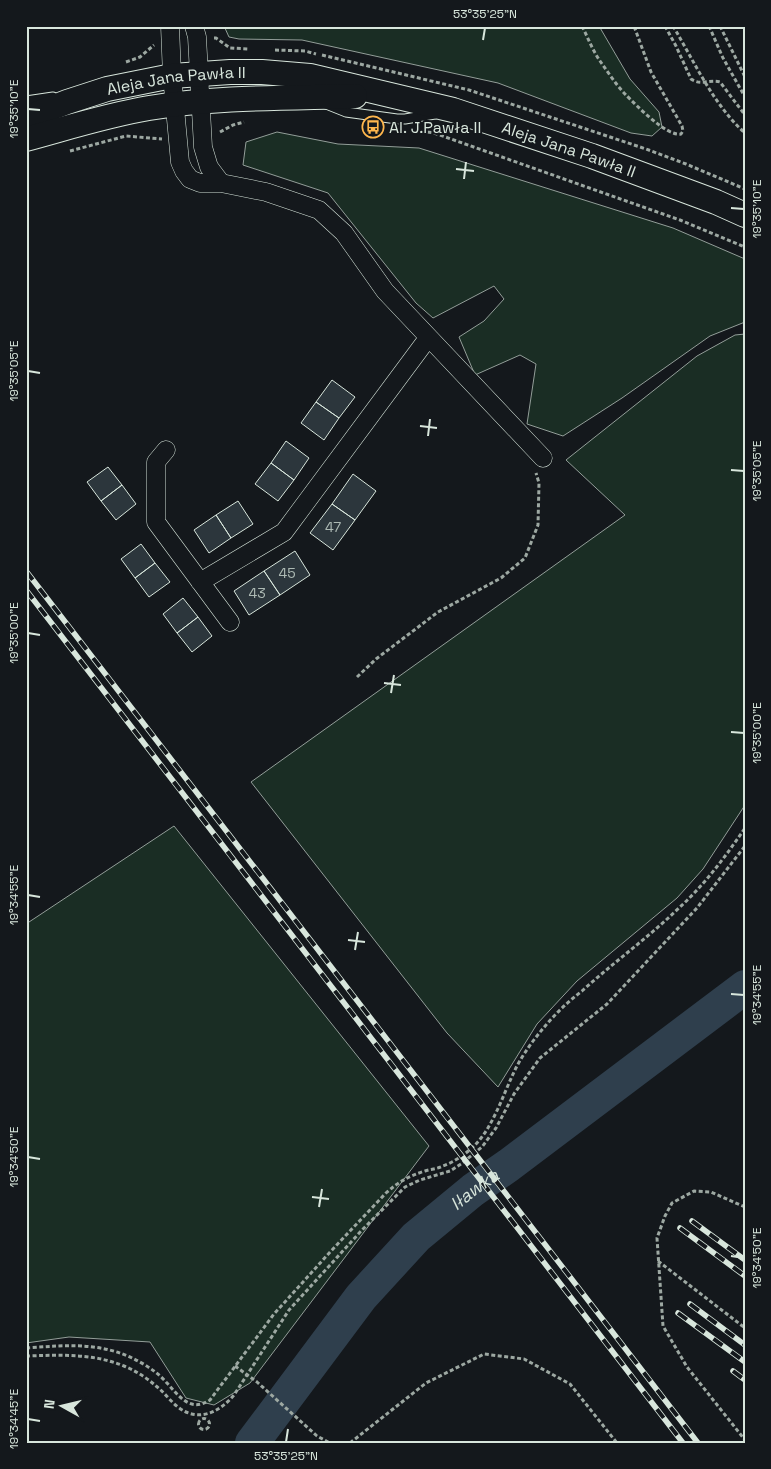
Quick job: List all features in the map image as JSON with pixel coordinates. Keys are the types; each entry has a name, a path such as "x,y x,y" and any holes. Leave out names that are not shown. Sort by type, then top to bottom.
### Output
{"main road":[{"name":"Aleja Jana Pawła II","path":"26,118 93,93 172,76 262,72 310,76 453,110 592,156 716,202 745,215"},
{"name":"Aleja Jana Pawła II","path":"26,139 148,108 200,102 390,95"}],"street":[{"path":"170,26 172,76 180,162 190,179 200,183 221,183 266,192 319,210 344,233 385,292 543,458"},
{"path":"194,26 203,147 209,167 221,183"},
{"path":"200,582 284,532 428,338"},
{"path":"166,450 156,462 156,522 230,622"}],"lane":[{"path":"26,101 93,93"},
{"path":"309,97 346,112 397,119 453,110"}],"path":[{"path":"582,26 598,59 625,94 662,127 673,134 681,134 683,131 682,126 651,72 634,26"},
{"path":"665,26 691,79 696,82 716,80 720,82 745,115"},
{"path":"673,26 706,82 729,116 745,133"},
{"path":"709,26 723,58 745,97"},
{"path":"720,26 745,77"},
{"path":"140,57 159,41"},
{"path":"215,134 233,125 252,119"},
{"path":"416,131 434,133 625,200 745,247"},
{"path":"63,153 126,136 170,140"},
{"path":"357,677 376,659 438,612 501,578 525,558 538,525 539,483 525,439"},
{"path":"26,1348 78,1345 121,1352 156,1372 180,1397 195,1405 203,1404 210,1400 274,1314 348,1232 395,1185 414,1175 453,1162 474,1146 489,1126 516,1069 529,1047 547,1024 601,973 685,902 723,859 745,828"},
{"path":"26,1356 64,1354 104,1359 150,1380 178,1407 193,1415 202,1416 227,1404 248,1375 289,1310 362,1230 405,1187 420,1180 450,1171 482,1147 496,1128 514,1094 540,1058 607,1004 697,908 745,846"},
{"path":"745,1207 711,1192 694,1191 672,1202 664,1216 657,1238 663,1326 687,1367 745,1440"},
{"path":"658,1261 745,1328"},
{"path":"350,1443 426,1383 484,1354 524,1359 570,1384 617,1443"},
{"path":"235,1366 257,1382 317,1436 330,1443"}],"green space":[{"path":"224,26 599,26 630,79 659,112 662,127 652,136 631,133 498,83 302,40 239,39 229,37"},
{"path":"277,132 338,144 419,148 673,228 745,259 745,322 710,336 622,398 563,436 527,424 536,364 520,355 475,375 459,337 484,321 504,299 494,286 433,318 416,303 328,193 243,165 246,142"},
{"path":"745,334 745,805 703,869 677,898 577,981 537,1024 498,1087 447,1033 251,782 625,515 566,460 697,356 735,335"},
{"path":"174,826 429,1146 250,1383 214,1405 186,1398 150,1342 69,1337 26,1343 26,924"}],"building":[{"path":"332,380 355,397 339,418 316,402"},
{"path":"316,402 339,418 324,440 301,423"},
{"path":"286,441 309,458 294,480 271,463"},
{"path":"271,463 294,480 278,501 255,484"},
{"path":"108,467 122,485 101,501 87,482"},
{"path":"353,474 376,491 355,520 332,504"},
{"path":"122,485 136,504 116,520 101,501"},
{"path":"238,501 253,524 231,538 216,515"},
{"path":"332,504 355,520 333,550 310,533"},
{"path":"216,515 231,538 209,553 194,530"},
{"path":"141,544 155,563 135,578 121,559"},
{"path":"295,551 310,575 280,595 264,571"},
{"path":"155,563 170,582 149,597 135,578"},
{"path":"264,571 280,595 249,615 234,591"},
{"path":"183,598 198,617 177,633 163,614"},
{"path":"198,617 212,636 192,652 177,633"}],"waterway":[{"name":"Iławka","path":"252,1443 361,1297 416,1237 473,1190 745,987"}],"railway":[{"path":"26,571 698,1443"},
{"path":"26,590 683,1443"},
{"path":"692,1221 745,1260"},
{"path":"680,1228 745,1276"},
{"path":"690,1304 745,1345"},
{"path":"678,1313 745,1362"},
{"path":"733,1371 745,1380"}],"place":[{"name":"Al. J.Pawła II","path":"373,127"}]}
